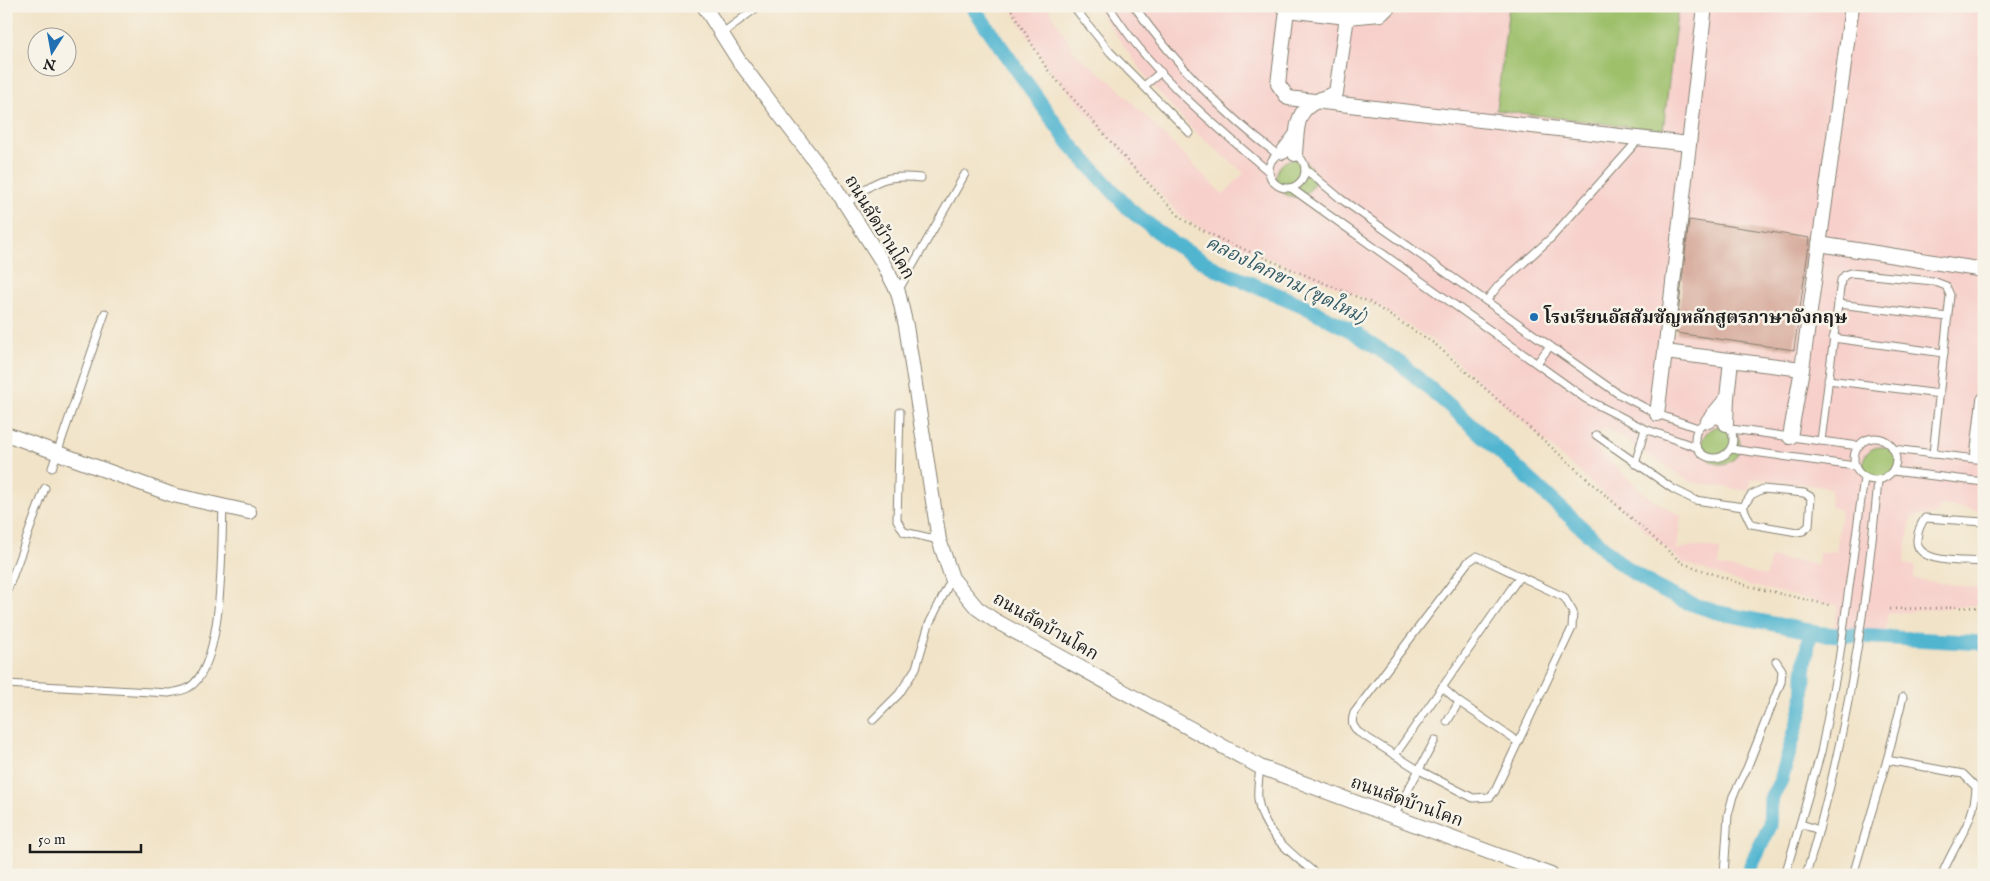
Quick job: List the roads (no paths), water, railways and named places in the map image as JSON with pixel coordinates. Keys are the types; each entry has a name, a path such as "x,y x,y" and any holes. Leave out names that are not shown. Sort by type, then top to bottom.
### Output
{"street":[{"name":"ถนนลัดบ้านโคก","path":"704,6 721,34 846,204 883,263 898,292 906,326 939,540 952,578 977,608 994,620 1260,767 1551,875"},
{"path":"1299,117 1278,84 1285,8 1347,17 1381,14 1390,6"},
{"path":"1657,414 1705,6"},
{"path":"1790,437 1802,369 1852,6"},
{"path":"1285,153 1297,134 1299,117 1312,101 1336,93 1347,17"},
{"path":"1288,98 1689,144"},
{"path":"1819,244 1984,270"},
{"path":"1665,352 1802,369"},
{"path":"1729,426 1727,398 1730,360"},
{"path":"1703,425 1727,398"},
{"path":"1984,400 1978,453 1984,454"},
{"path":"6,434 173,495 249,512"}],"lane":[{"path":"721,34 760,6"},
{"path":"1073,6 1110,52 1190,133"},
{"path":"1109,6 1142,51 1218,128 1268,171 1273,183 1285,189 1291,188 1302,181 1305,169"},
{"path":"1134,6 1188,76 1226,112 1285,153 1300,158 1305,169 1341,199 1617,393 1657,414 1703,425"},
{"path":"1144,86 1162,72"},
{"path":"1486,301 1499,285 1551,238 1639,139"},
{"path":"1268,171 1272,159 1285,153"},
{"path":"898,292 965,174"},
{"path":"846,204 882,178 899,176 920,178"},
{"path":"1291,188 1586,399 1645,429 1696,447 1701,454 1709,458 1725,455 1731,449 1734,439 1729,426"},
{"path":"1821,441 1841,280 1845,275 1933,281 1946,286 1950,295 1933,454"},
{"path":"1838,304 1948,317"},
{"path":"52,468 105,313"},
{"path":"1833,338 1944,353"},
{"path":"1537,363 1550,346"},
{"path":"1828,380 1940,394"},
{"path":"900,412 897,520 904,532 939,540"},
{"path":"1696,447 1696,434 1703,425 1714,420 1729,426 1790,437 1858,446 1874,438 1885,441 1894,449 1984,460"},
{"path":"1635,464 1645,429"},
{"path":"1596,435 1673,489 1695,500 1743,506"},
{"path":"1858,446 1855,452 1855,466 1864,478 1878,481 1887,477 1893,471 1896,463 1894,449"},
{"path":"1731,449 1855,466"},
{"path":"1893,471 1984,482"},
{"path":"1784,875 1801,824 1821,752 1839,660 1864,478"},
{"path":"1806,875 1819,830 1855,663 1878,481"},
{"path":"6,594 45,488"},
{"path":"1763,488 1804,493 1811,497 1812,501 1809,526 1803,531 1797,532 1751,524 1743,506 1751,495 1763,488"},
{"path":"6,684 169,693 189,688 204,670 214,641 223,507"},
{"path":"1984,522 1925,518 1918,529 1916,547 1920,553 1929,557 1984,562"},
{"path":"1472,558 1484,558 1520,576 1564,597 1570,603 1574,619 1549,680 1490,798 1473,798 1417,768 1358,732 1352,726 1351,720 1354,713 1472,558"},
{"path":"1395,755 1520,576"},
{"path":"873,720 899,694 916,668 929,624 952,578"},
{"path":"1724,875 1728,815 1733,796 1747,768 1781,682 1782,670 1776,661"},
{"path":"1442,687 1459,702 1518,742"},
{"path":"1853,875 1887,760 1903,696"},
{"path":"1447,722 1459,702"},
{"path":"1394,816 1417,768 1435,740"},
{"path":"1887,760 1963,774 1976,787 1972,818 1948,859 1942,875"},
{"path":"1260,767 1258,799 1264,819 1276,840 1317,875"},
{"path":"1801,824 1819,830"}],"waterway":[{"name":"คลองโคกขาม (ขุดใหม่)","path":"972,6 1069,143 1130,210 1174,244 1216,269 1302,305 1350,330 1400,363 1457,412 1622,565 1655,587 1686,602 1716,612 1823,634 1984,643"},
{"name":"คลองโคกขาม (ขุดใหม่)","path":"1749,875 1751,865 1770,826 1771,799 1781,780 1803,704 1804,672 1810,631"}],"place":[{"name":"โรงเรียนอัสสัมชัญหลักสูตรภาษาอังกฤษ","path":"1534,317"}]}
